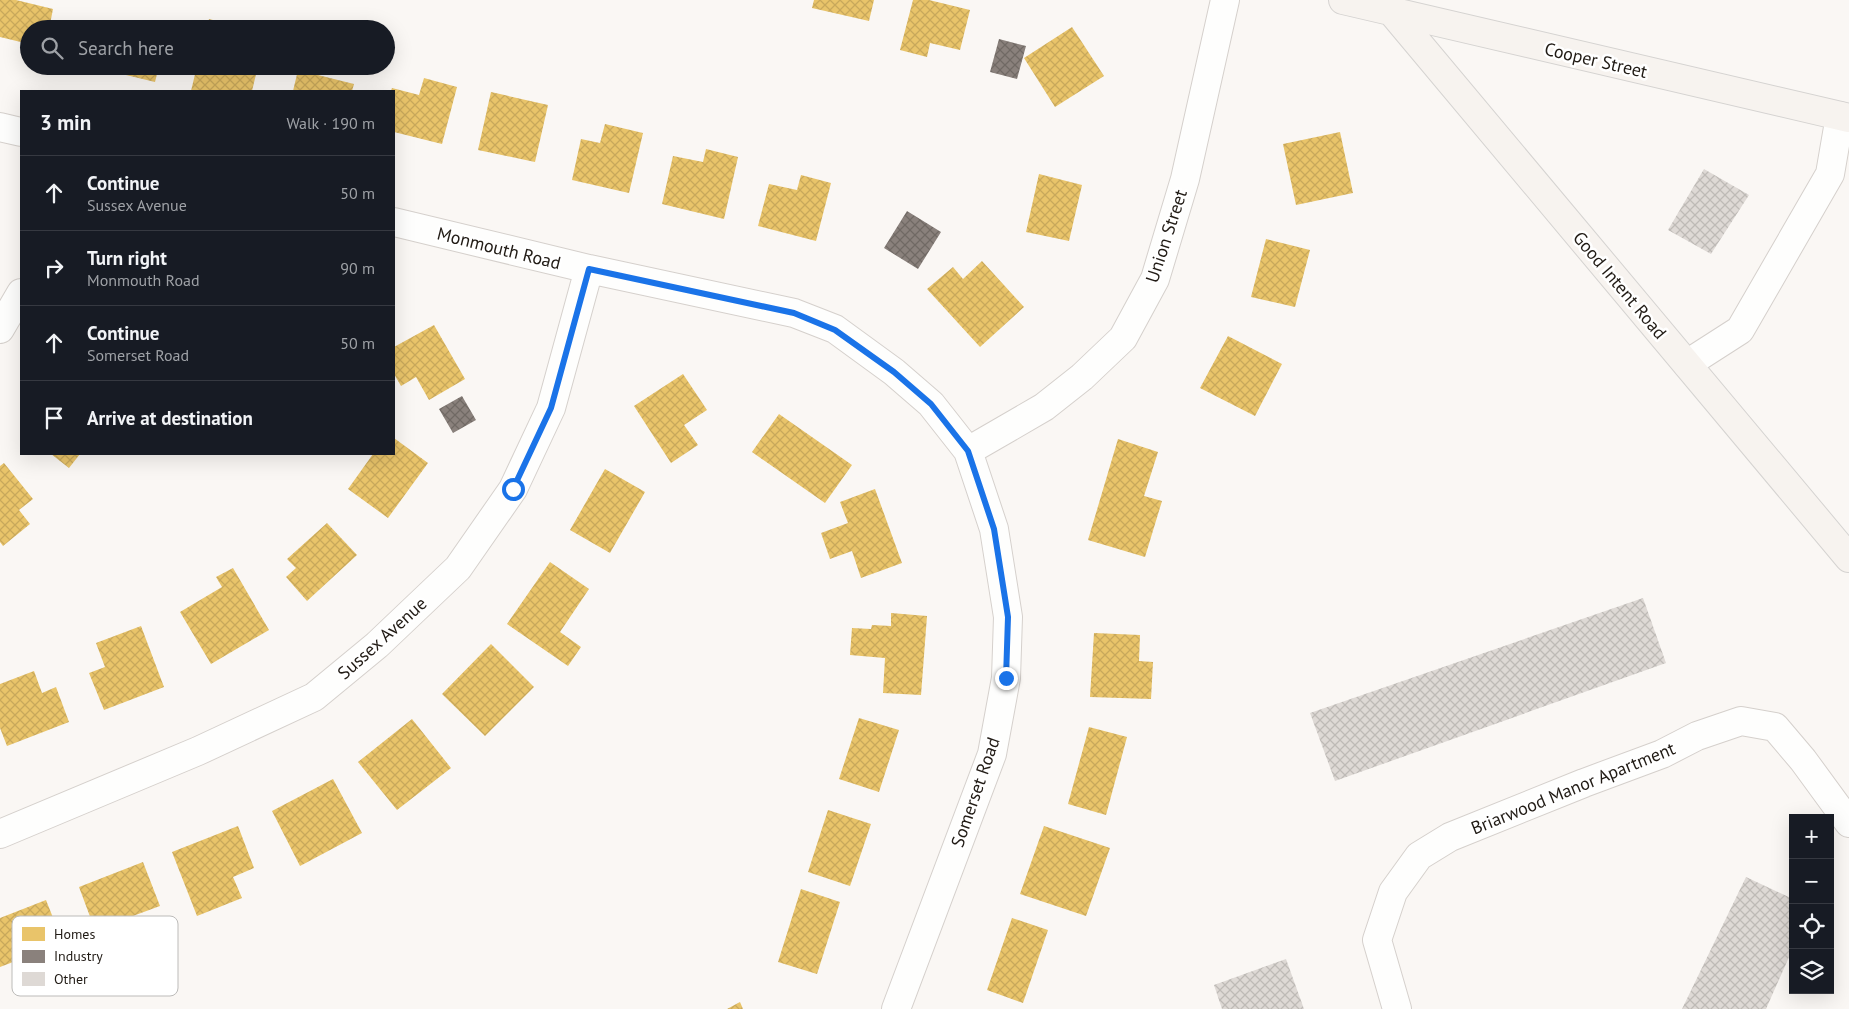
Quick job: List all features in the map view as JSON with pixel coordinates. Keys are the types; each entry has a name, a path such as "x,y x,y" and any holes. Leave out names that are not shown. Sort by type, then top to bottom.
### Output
{"main road":[{"name":"Cooper Street","path":"1343,0 1845,117"},
{"name":"Good Intent Road","path":"1392,12 1849,558"}],"street":[{"name":"Union Street","path":"968,451 1044,408 1082,377 1123,338 1158,270 1185,179 1225,0"},
{"path":"1687,364 1740,330 1830,174 1845,117"},
{"path":"0,127 20,132"},
{"name":"Monmouth Road","path":"395,222 589,269 794,313 835,330 894,372 931,404 968,451"},
{"name":"Sussex Avenue","path":"0,834 198,751 314,697 376,646 452,574 513,489 551,408 589,269"},
{"path":"0,329 20,295"},
{"name":"Somerset Road","path":"896,1009 992,754 1006,678 1008,617 994,529 968,451"},
{"name":"Briarwood Manor Apartment","path":"1397,1009 1377,940 1393,892 1419,856 1450,837 1662,754 1697,736 1741,721 1774,727 1803,760 1849,823"}],"building: Homes":[{"path":"0,0 16,0 53,9 51,20 20,20 20,42 0,37"},
{"path":"814,0 874,0 869,21 812,8"},
{"path":"913,0 929,0 970,10 960,50 930,43 927,57 900,50"},
{"path":"1072,27 1104,76 1055,107 1024,58"},
{"path":"126,75 157,75 155,82"},
{"path":"195,75 256,75 252,90 191,90"},
{"path":"297,75 318,75 354,84 352,90 293,90"},
{"path":"424,78 457,87 442,144 395,132 395,90 391,90 392,88 419,95"},
{"path":"491,92 548,105 535,162 478,150"},
{"path":"605,124 643,133 629,193 572,180 581,139 600,143"},
{"path":"1340,132 1353,193 1296,205 1283,144"},
{"path":"706,149 738,157 724,219 662,204 673,156 703,162"},
{"path":"1039,174 1082,185 1069,241 1026,232"},
{"path":"801,175 831,183 816,241 758,226 769,184 797,190"},
{"path":"1266,239 1310,250 1295,307 1251,297"},
{"path":"982,261 1024,307 980,347 927,289 953,267 963,279"},
{"path":"434,325 465,379 429,400 416,377 401,386 395,376 395,346"},
{"path":"1228,336 1282,364 1255,416 1200,388"},
{"path":"683,374 707,410 684,425 698,445 671,463 634,406"},
{"path":"779,414 852,465 825,503 752,452"},
{"path":"395,439 428,463 388,518 348,489 372,455 395,455"},
{"path":"1118,439 1158,452 1144,496 1162,501 1145,557 1088,540"},
{"path":"52,455 79,455 69,468"},
{"path":"4,463 33,499 19,510 30,524 3,546 0,542 0,466"},
{"path":"605,469 645,492 610,553 570,530"},
{"path":"875,489 902,563 861,578 852,551 830,559 821,533 848,523 840,502"},
{"path":"327,523 357,555 307,601 286,577 296,568 287,559"},
{"path":"550,562 589,589 560,632 581,647 568,666 507,624"},
{"path":"233,568 269,630 211,664 180,612 222,587 216,577"},
{"path":"891,613 927,616 921,695 883,693 885,658 850,655 852,628 871,629 872,625 891,626"},
{"path":"141,626 164,687 104,710 89,673 105,667 96,643"},
{"path":"1094,633 1140,635 1139,661 1153,662 1151,699 1090,697"},
{"path":"491,644 534,687 485,736 442,694"},
{"path":"34,671 42,693 56,687 69,722 7,746 0,728 0,684"},
{"path":"859,718 899,730 879,792 839,779"},
{"path":"412,719 451,768 397,810 358,762"},
{"path":"1089,727 1127,737 1106,815 1068,804"},
{"path":"333,779 362,833 300,866 272,811"},
{"path":"828,810 871,824 850,886 808,872"},
{"path":"238,826 254,868 233,877 242,898 197,916 172,852"},
{"path":"1044,826 1110,848 1086,916 1020,894"},
{"path":"143,862 160,906 133,916 90,916 79,887"},
{"path":"801,889 840,902 817,974 778,962"},
{"path":"46,900 52,916 12,916 12,962 0,967 0,918"},
{"path":"1012,918 1048,930 1023,1003 987,990"},
{"path":"740,1002 743,1009 727,1009"}],"building: Industry":[{"path":"999,39 1026,46 1017,79 990,72"},
{"path":"907,211 941,232 918,269 884,248"},
{"path":"462,396 476,420 453,433 439,409"}],"building: Other":[{"path":"1704,169 1749,195 1711,254 1668,230"},
{"path":"1643,598 1666,663 1335,781 1310,713"},
{"path":"1746,877 1789,897 1789,957 1766,1009 1682,1009"},
{"path":"1286,959 1304,1009 1222,1009 1214,985"}],"route":[{"path":"513,489 551,408 589,269 794,313 835,330 894,372 931,404 968,451 994,529 1008,617 1006,678"}]}
